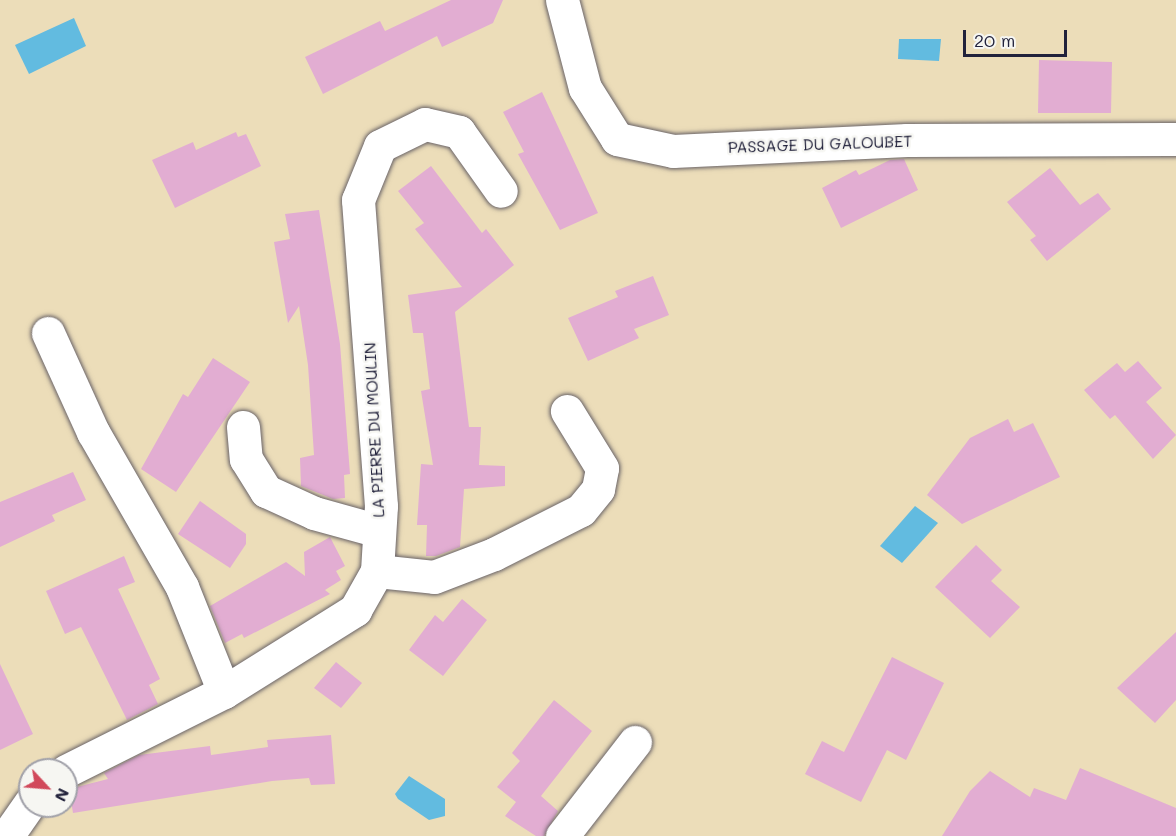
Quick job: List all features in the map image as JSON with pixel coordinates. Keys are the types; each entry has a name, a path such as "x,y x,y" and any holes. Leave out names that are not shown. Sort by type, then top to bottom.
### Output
{"street":[{"name":"PASSAGE DU GALOUBET","path":"562,0 585,88 617,139 673,151 907,140 1176,139"},
{"name":"LA PIERRE DU MOULIN","path":"78,765 224,692 355,610 377,572 381,506 358,200 380,146 425,124 459,132 501,191"},
{"path":"48,333 93,432 182,587 224,692"},
{"path":"377,572 434,577 494,554 581,510 598,489 602,468 567,411"},
{"path":"243,427 246,459 266,491 314,513 379,531"},
{"path":"562,836 635,742"},
{"path":"7,836 20,818"}],"water":[{"path":"74,18 86,46 29,74 15,45"},
{"path":"899,39 941,39 939,61 898,59"},
{"path":"915,506 938,523 902,563 880,546"},
{"path":"409,776 445,799 445,816 429,820 398,799 395,794"}],"building":[{"path":"451,0 503,0 493,23 442,47 437,36 323,94 305,57 380,21 385,31"},
{"path":"1039,60 1112,62 1111,113 1038,113"},
{"path":"542,92 598,213 560,230 518,154 524,152 503,112"},
{"path":"236,132 238,137 246,134 261,166 175,208 152,160 193,142 196,150"},
{"path":"904,159 918,190 841,228 822,188 856,170 859,175 890,160"},
{"path":"431,166 482,233 486,229 514,265 455,312 469,427 481,427 479,465 505,466 505,486 464,489 460,547 436,556 426,556 427,525 417,525 421,464 433,465 421,391 430,389 423,333 413,333 408,295 462,287 415,229 424,223 398,191"},
{"path":"1050,168 1080,205 1098,193 1111,209 1047,261 1030,240 1036,236 1007,202"},
{"path":"319,210 340,344 350,474 344,475 345,498 333,499 301,486 300,458 314,455 308,365 299,306 288,323 274,242 290,239 285,214"},
{"path":"653,276 669,315 634,329 639,338 588,361 568,318 618,297 615,291"},
{"path":"213,358 250,382 176,492 141,469 183,394 188,397"},
{"path":"1138,361 1162,388 1146,402 1176,435 1153,459 1115,415 1110,419 1084,390 1117,363 1125,372"},
{"path":"1008,419 1014,432 1033,423 1060,477 962,524 927,495 970,438"},
{"path":"73,472 86,500 52,515 55,521 0,547 0,502"},
{"path":"200,501 246,534 246,544 230,568 178,534"},
{"path":"330,537 345,566 336,571 341,580 325,590 330,594 244,638 242,634 225,643 210,606 286,562 305,576 304,552"},
{"path":"976,545 1002,570 991,581 1020,607 990,638 935,587"},
{"path":"124,556 135,582 118,589 160,679 149,685 158,704 127,720 81,627 65,634 46,591"},
{"path":"462,599 487,620 443,676 409,650 435,615 443,622"},
{"path":"1176,632 1176,700 1155,723 1117,688"},
{"path":"892,657 944,683 906,760 887,750 861,802 805,774 822,741 844,752"},
{"path":"336,662 362,683 341,708 314,688"},
{"path":"0,664 33,734 0,750"},
{"path":"554,700 592,731 541,796 558,811 544,836 536,836 505,816 516,802 497,787 520,761 512,753"},
{"path":"331,735 335,784 311,785 309,778 272,781 78,812 78,787 108,779 104,773 139,755 210,746 211,755 268,747 267,740"},
{"path":"1080,768 1176,808 1176,836 942,836 970,791 990,771 1030,797 1034,788 1066,800"}]}
